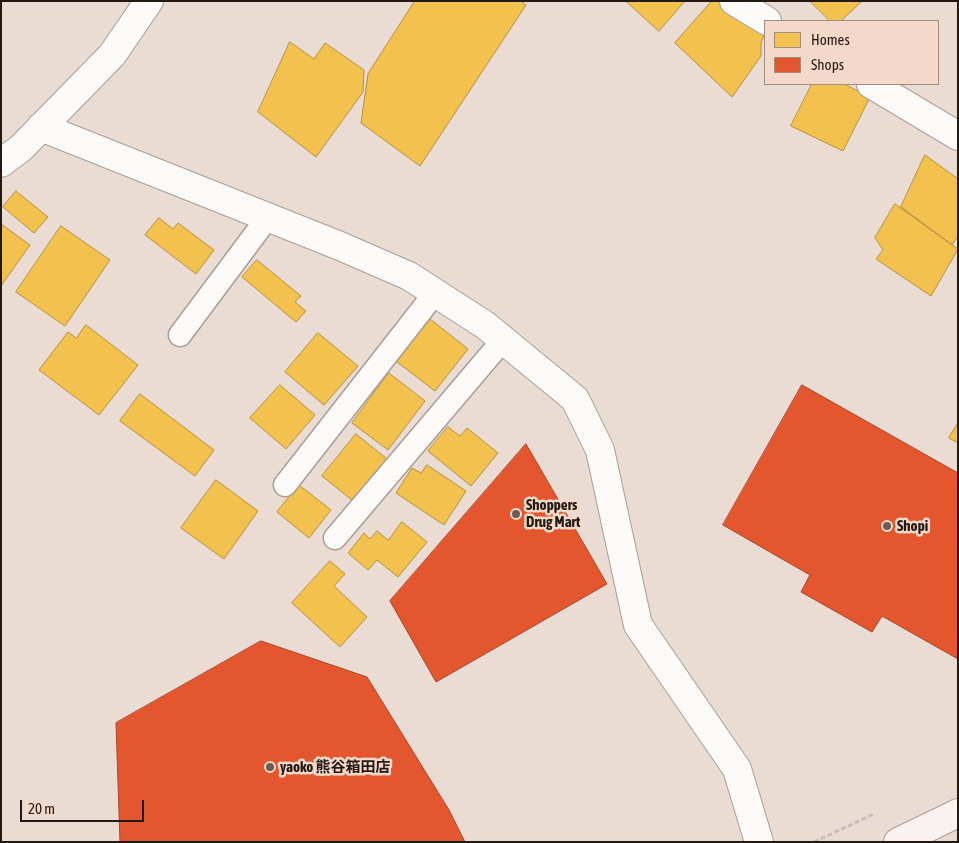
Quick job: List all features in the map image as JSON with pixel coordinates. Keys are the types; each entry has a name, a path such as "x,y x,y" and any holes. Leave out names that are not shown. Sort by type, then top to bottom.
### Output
{"main road":[{"path":"898,842 958,813"}],"street":[{"path":"8,150 42,127 112,55 149,1"},
{"path":"734,1 765,20"},
{"path":"873,85 958,136"},
{"path":"42,127 268,217 409,276 485,325 575,400 600,450 638,625 737,770 759,842"}],"lane":[{"path":"180,335 268,217"},
{"path":"285,485 435,293"},
{"path":"335,538 503,340"}],"building: Homes":[{"path":"415,1 521,1 526,5 420,166 361,123 368,74"},
{"path":"626,1 685,1 659,31"},
{"path":"712,1 727,1 764,32 761,43 761,56 732,97 675,43"},
{"path":"810,1 862,1 842,20 829,20"},
{"path":"290,42 314,59 325,43 364,70 363,92 316,157 258,112"},
{"path":"812,85 846,85 870,97 843,151 791,126"},
{"path":"925,155 958,179 958,236 952,245 901,207"},
{"path":"16,191 48,217 34,233 3,207"},
{"path":"895,204 958,249 931,296 876,259 883,250 875,238"},
{"path":"159,218 173,229 178,223 214,250 196,274 145,235"},
{"path":"1,224 30,245 1,286"},
{"path":"61,226 110,260 65,326 16,292"},
{"path":"257,260 301,296 295,302 306,311 296,322 242,277"},
{"path":"430,319 468,349 435,391 397,362"},
{"path":"86,325 138,365 99,415 39,370 68,332 76,338"},
{"path":"318,333 358,366 324,405 285,372"},
{"path":"389,373 425,401 388,450 352,423"},
{"path":"280,385 315,415 286,449 250,418"},
{"path":"140,394 214,450 195,476 120,421"},
{"path":"958,423 958,443 949,438"},
{"path":"448,427 460,436 467,428 498,453 471,486 428,451"},
{"path":"356,434 387,459 353,501 322,476"},
{"path":"427,465 466,491 444,525 396,493 412,468 421,473"},
{"path":"216,480 258,511 224,559 181,528"},
{"path":"299,485 331,510 309,538 277,512"},
{"path":"402,522 427,542 398,577 377,560 368,570 348,553 364,533 370,539 377,531 388,540"},
{"path":"330,561 345,574 334,586 367,617 340,647 292,603"}],"building: Shops":[{"path":"802,385 958,473 958,659 882,616 872,632 801,592 810,575 723,525"},
{"name":"Shoppers Drug Mart","path":"526,444 607,584 436,682 390,601"},
{"name":"yaoko 熊谷箱田店","path":"261,641 367,677 449,810 465,842 120,842 116,723"}],"place":[{"name":"Shoppers Drug Mart","path":"516,514"},
{"name":"Shopi","path":"887,526"},
{"name":"yaoko 熊谷箱田店","path":"270,767"}]}
